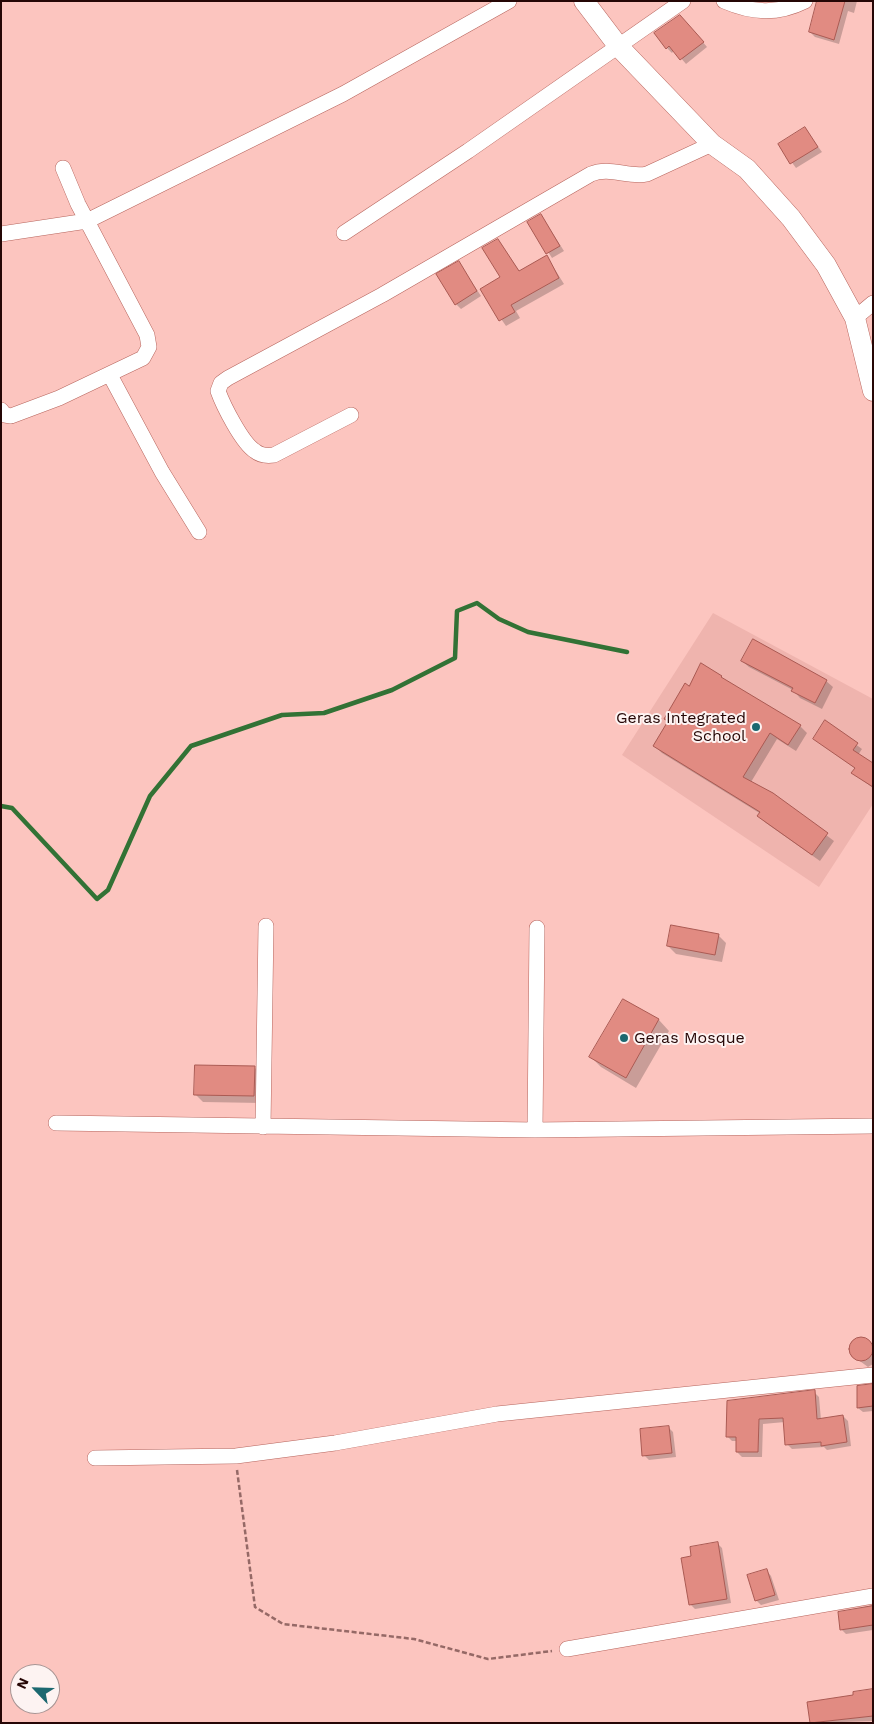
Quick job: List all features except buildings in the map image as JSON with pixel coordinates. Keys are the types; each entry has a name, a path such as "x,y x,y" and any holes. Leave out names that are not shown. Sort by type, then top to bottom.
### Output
{"street":[{"path":"1,234 87,221 343,94 509,1"},
{"path":"344,233 619,47 683,1"},
{"path":"724,1 744,9 772,12 790,8 805,1"},
{"path":"593,6 619,47 712,144 747,169 791,218 826,265 855,318 873,391"},
{"path":"351,415 274,455 265,456 256,453 247,444 218,391 221,383 228,378 382,294 591,174 604,170 637,176 648,174 712,144"},
{"path":"1,410 8,416 16,415 110,376 143,358 149,347 149,341 87,221 63,168"},
{"path":"855,318 873,303"},
{"path":"110,376 162,472 199,532"},
{"path":"263,1127 266,926"},
{"path":"535,1130 537,928"},
{"path":"56,1123 535,1130 873,1126"},
{"path":"94,1458 236,1456 335,1443 497,1414 873,1375"},
{"path":"567,1649 873,1596"}],"path":[{"path":"236,1456 255,1607 283,1624 414,1639 488,1659 567,1649"}],"shaded area":[{"name":"Geras Integrated School","path":"713,613 873,699 873,804 819,887 622,755"}],"waterway":[{"path":"1,806 12,808 97,899 108,890 150,796 191,746 282,715 324,713 392,690 455,658 457,611 477,603 499,619 528,632 627,652"}],"place":[{"name":"Geras Integrated School","path":"756,727"},
{"name":"Geras Mosque","path":"624,1038"}]}
